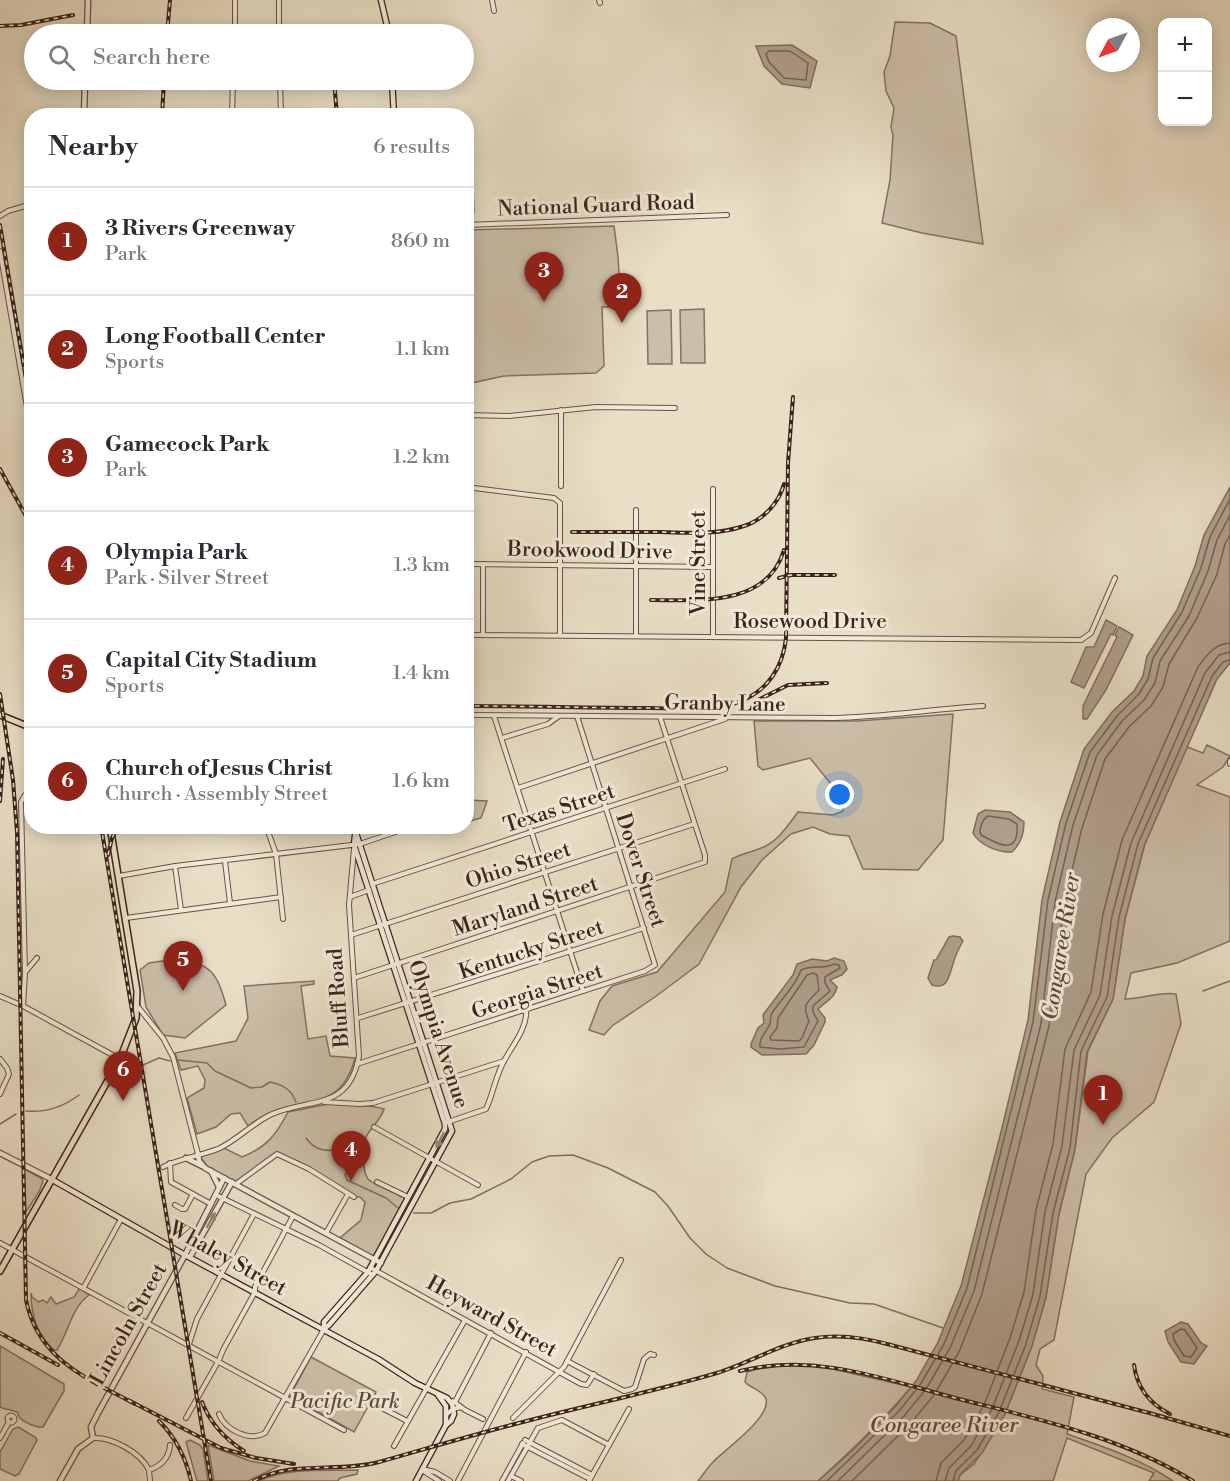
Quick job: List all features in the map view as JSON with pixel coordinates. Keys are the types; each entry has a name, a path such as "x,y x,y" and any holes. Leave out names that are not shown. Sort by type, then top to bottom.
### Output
{"main road":[{"path":"87,24 88,0"},
{"path":"381,0 387,24"},
{"path":"84,108 85,90"},
{"path":"393,90 394,108"},
{"path":"0,715 24,725"},
{"path":"0,1271 120,1059 134,1025 138,1007 137,991 111,834"},
{"name":"Olympia Avenue","path":"356,834 360,862 387,923 419,1044 451,1134 381,1263 372,1271"},
{"name":"Olympia Avenue","path":"357,845 393,964 425,1043 434,1083"},
{"name":"Olympia Avenue","path":"372,1271 375,1260 447,1123"},
{"name":"Whaley Street","path":"0,1153 324,1329 425,1389 447,1398"},
{"path":"198,1154 199,1161 208,1169 219,1187"},
{"path":"186,1158 381,1263"},
{"name":"Lincoln Street","path":"188,1256 224,1178"},
{"name":"Lincoln Street","path":"93,1438 91,1427 148,1321 234,1183"},
{"path":"324,1329 324,1322 372,1271"},
{"path":"438,1395 446,1406 446,1425"},
{"path":"416,1481 446,1425 451,1421 454,1411 447,1398"},
{"path":"60,1481 78,1449 93,1438"}],"street":[{"path":"235,0 235,24"},
{"path":"279,0 279,24"},
{"path":"492,0 494,11"},
{"path":"232,108 233,90"},
{"path":"280,90 281,108"},
{"path":"0,216 24,206"},
{"name":"National Guard Road","path":"474,225 727,215"},
{"path":"0,251 24,390"},
{"path":"474,415 509,416 596,407 675,408"},
{"path":"561,410 561,486"},
{"path":"474,488 558,500 561,507 560,635"},
{"name":"Vine Street","path":"713,489 713,637"},
{"path":"636,510 636,636"},
{"name":"Brookwood Drive","path":"474,564 713,567"},
{"path":"483,564 483,635"},
{"name":"Rosewood Drive","path":"474,635 1082,640 1091,633 1115,578"},
{"name":"Granby Lane","path":"474,715 866,718 983,706"},
{"path":"494,716 583,991"},
{"path":"502,738 548,724 559,716"},
{"name":"Dover Street","path":"577,716 655,965"},
{"path":"660,717 694,824"},
{"path":"518,788 728,718"},
{"name":"Texas Street","path":"350,897 370,886 725,769"},
{"path":"23,1006 25,973 21,801 24,796"},
{"name":"Ohio Street","path":"351,934 694,824"},
{"name":"Maryland Street","path":"354,978 705,862 705,855 694,824"},
{"path":"270,834 276,854 283,919"},
{"path":"119,876 175,866 357,845 389,834"},
{"name":"Bluff Road","path":"163,1167 222,1147 270,1115 320,1103 340,1092 348,1083 357,1064 358,1018 350,897 357,845"},
{"path":"225,861 230,903"},
{"path":"353,863 360,862"},
{"path":"175,866 180,910"},
{"path":"126,918 281,897"},
{"name":"Kentucky Street","path":"358,1018 644,928"},
{"path":"25,973 37,958"},
{"name":"Georgia Street","path":"357,1064 645,971 655,965"},
{"path":"1,998 23,1006 120,1059"},
{"path":"138,1007 163,1038 173,1057 198,1154"},
{"path":"447,1123 486,1109 504,1061 527,1015 526,1009"},
{"path":"0,1059 7,1068 9,1077 0,1094"},
{"path":"320,1103 373,1103 504,1061"},
{"path":"374,1127 478,1185"},
{"path":"234,1183 277,1154 309,1169 354,1197"},
{"path":"170,1163 171,1182 211,1204"},
{"path":"377,1182 408,1197"},
{"path":"175,1205 185,1209 193,1194"},
{"path":"326,1233 348,1194"},
{"name":"Heyward Street","path":"216,1195 372,1271 491,1333 585,1386 594,1374"},
{"path":"189,1344 197,1319 254,1214"},
{"path":"186,1418 219,1360 293,1216"},
{"path":"84,1287 122,1219"},
{"path":"0,1243 148,1321 344,1430"},
{"path":"513,1418 560,1372 621,1260"},
{"path":"394,1446 465,1320"},
{"path":"219,1414 223,1422 239,1433 247,1436 261,1436 267,1430 324,1329"},
{"path":"455,1402 491,1333"},
{"path":"458,1481 526,1353"},
{"name":"Heyward Street","path":"567,1361 620,1389 632,1389 639,1377 644,1359 650,1354 654,1355"},
{"name":"Whaley Street","path":"447,1398 483,1419"},
{"path":"382,1408 407,1421"},
{"path":"447,1414 463,1408"},
{"path":"527,1442 590,1478 629,1409"},
{"path":"502,1481 538,1428 562,1420 609,1445"},
{"path":"0,1438 9,1422"},
{"path":"93,1438 111,1441 140,1458 149,1470 150,1481"},
{"path":"508,1481 527,1442"},
{"path":"149,1470 162,1464 170,1445"},
{"path":"422,1469 439,1481"},
{"path":"422,1469 435,1472 450,1481"},
{"path":"511,1476 521,1481"}],"green space":[{"path":"895,22 930,23 956,36 983,244 882,223 890,180 893,135 891,127 894,108 886,91 884,72 890,56"},
{"path":"614,226 621,307 602,307 604,366 596,373 504,376 474,382 474,230"},
{"path":"704,309 705,363 681,363 680,310"},
{"path":"671,310 672,364 648,364 647,311"},
{"path":"953,714 943,840 918,870 863,869 849,836 830,834 813,827 791,834 762,860 741,887 699,964 612,1026 604,1035 589,1030 600,1001 612,986 657,972 725,892 732,859 769,844 798,812 833,815 843,811 843,799 810,758 763,770 758,766 754,721 858,721"},
{"path":"1207,745 1230,756 1223,767 1197,785 1230,797 1230,941 1177,963 1131,973 1125,999 1176,994 1181,1024 1154,1102 1112,1138 1086,1174 1054,1340 1040,1349 1036,1365 1043,1376 1042,1389 1074,1397 1067,1434 1135,1460 1173,1481 1149,1481 1154,1473 1067,1438 1053,1481 958,1481 960,1475 974,1464 1005,1414 1032,1346 1046,1297 1059,1214 1075,1149 1088,1051 1113,999 1125,919 1145,844 1187,747 1203,753"},
{"path":"474,800 487,801 481,818 474,820"},
{"path":"176,959 197,963 211,972 219,985 226,1005 185,1038 163,1035 146,1007 140,970 149,963"},
{"path":"314,981 314,984 301,986 308,1039 326,1036 330,1056 355,1058 343,1084 325,1098 277,1110 248,1126 240,1113 231,1114 216,1127 197,1134 187,1098 204,1088 205,1080 198,1066 181,1070 175,1053 236,1041 248,1018 244,986"},
{"path":"333,1103 384,1109 381,1117 366,1137 364,1165 366,1176 371,1182 401,1197 407,1197 373,1257 340,1238 361,1220 365,1202 360,1197 354,1197 312,1171 277,1154 236,1184 207,1166 198,1154 222,1147 242,1157 258,1149 270,1139 288,1112"},
{"path":"24,1169 43,1181 26,1212"},
{"path":"80,1288 89,1295 78,1306 61,1343 57,1350 54,1350 43,1338 36,1324 31,1293 32,1297 39,1302 43,1300 47,1303 51,1297 56,1304 74,1297"},
{"path":"0,1346 64,1384 64,1391 43,1427 28,1423 20,1418 18,1413 0,1407"},
{"name":"Pacific Park","path":"311,1357 376,1392 354,1432 290,1396"},
{"path":"792,1365 824,1367 911,1387 889,1412 818,1481 698,1481 713,1462 754,1424 766,1407 765,1396 745,1382 747,1372 761,1368"},
{"path":"18,1427 37,1440 19,1474 15,1476 0,1469 0,1452 13,1429"},
{"path":"190,1440 203,1449 208,1481 197,1481 186,1442"},
{"path":"208,1445 250,1461 279,1466 248,1481 214,1481"},
{"path":"358,1470 357,1474 340,1478 338,1481 259,1481 295,1472"}],"water":[{"path":"792,45 817,61 810,88 782,84 764,66 756,46"},
{"name":"Congaree River","path":"1230,487 1230,663 1217,679 1144,846 1125,919 1113,999 1087,1052 1075,1149 1059,1214 1046,1297 1032,1346 1005,1414 982,1453 960,1475 958,1481 818,1481 853,1450 895,1407 916,1381 938,1342 961,1286 1000,1136 1028,1020 1042,900 1060,822 1084,749 1112,712 1134,691 1143,676 1147,656 1177,610 1195,566 1204,535"},
{"path":"1106,620 1117,626 1084,688 1071,682 1086,647 1094,647"},
{"path":"1119,627 1133,635 1106,690 1087,719 1083,719 1083,706 1117,637 1115,635"},
{"path":"985,810 1010,812 1024,822 1021,838 1012,852 990,847 973,833 978,814"},
{"path":"949,937 960,937 963,941 949,977 941,986 932,985 928,978 934,960"},
{"path":"834,958 844,961 847,969 842,975 830,980 837,987 836,991 818,1009 825,1018 825,1022 814,1045 806,1054 762,1055 751,1047 758,1028 764,1023 763,1015 793,975 797,964 812,959 827,961"},
{"path":"1181,1322 1188,1324 1201,1343 1207,1346 1194,1364 1181,1362 1168,1342 1165,1331"}],"waterway":[{"path":"1203,991 1230,981"},
{"path":"118,1076 159,1058 170,1061"},
{"path":"178,1060 207,1063 215,1071 251,1088 262,1087 270,1082 279,1085 286,1088 296,1102"},
{"path":"26,1111 54,1108 79,1095"},
{"path":"0,1124 16,1114"},
{"path":"306,1138 311,1144 323,1150 353,1153 356,1161 345,1175 347,1180 386,1198 398,1208"},
{"path":"414,1213 431,1213 450,1203 471,1199 511,1179 532,1162 549,1156 573,1155 608,1168 655,1192 668,1206 690,1238 706,1254 727,1268 775,1286 850,1303 874,1304 943,1328"}],"railway":[{"path":"168,24 170,0"},
{"path":"26,24 73,15"},
{"path":"0,26 24,24"},
{"path":"162,108 163,90"},
{"path":"335,90 336,108"},
{"path":"0,225 24,367"},
{"path":"474,706 708,708 731,705 759,691 778,668 786,638 788,463 793,397"},
{"path":"0,469 24,512"},
{"path":"572,532 703,533 734,529 758,520 764,515 778,498 784,484"},
{"path":"651,600 710,599 747,591 763,582 775,569 784,550"},
{"path":"779,578 791,575 835,575"},
{"path":"756,701 788,685 827,683"},
{"path":"0,694 13,780 17,832 26,1300 32,1321 41,1338 53,1352 67,1365 135,1404"},
{"path":"0,801 3,759"},
{"path":"102,834 211,1481"},
{"path":"108,855 114,834"},
{"path":"0,1333 58,1365"},
{"path":"254,1481 284,1471 348,1467 379,1462 501,1428 692,1380 729,1369 790,1344 834,1336 882,1343 1230,1436"},
{"path":"740,1371 769,1366 797,1365 853,1371 880,1377 1081,1432 1139,1453 1193,1481"},
{"path":"1134,1365 1141,1388 1156,1405 1170,1414"},
{"path":"128,1400 221,1448 256,1458 294,1464"},
{"path":"202,1402 209,1417 219,1430 244,1451"},
{"path":"159,1421 180,1449 191,1481"}],"place":[{"name":"Gamecock Park","path":"544,302"},
{"name":"Long Football Center","path":"622,323"},
{"name":"Capital City Stadium","path":"183,991"},
{"name":"Church of Jesus Christ","path":"123,1101"},
{"name":"3 Rivers Greenway","path":"1103,1125"},
{"name":"Olympia Park","path":"351,1181"}]}
